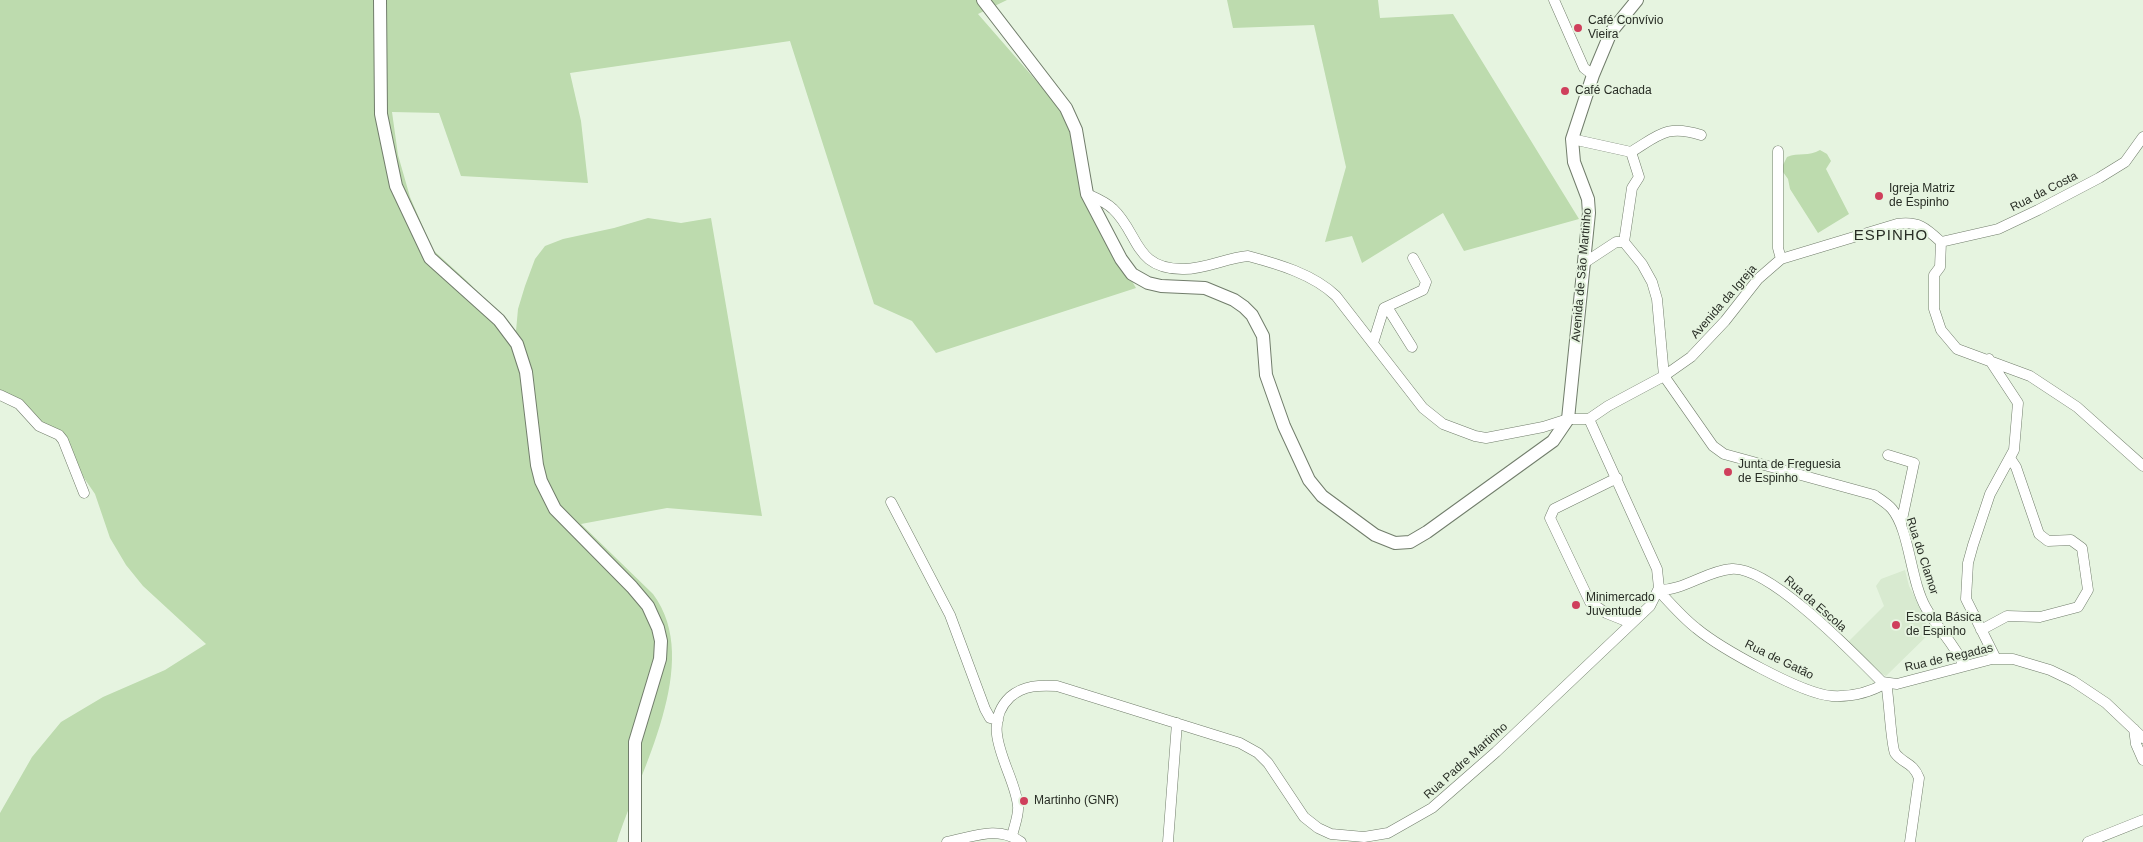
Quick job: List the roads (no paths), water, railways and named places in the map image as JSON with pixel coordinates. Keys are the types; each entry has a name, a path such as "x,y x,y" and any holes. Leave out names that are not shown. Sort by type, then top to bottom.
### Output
{"main road":[{"path":"380,0 381,114 396,186 430,258 499,320 517,344 526,372 537,465 541,481 555,509 632,587 648,606 658,628 661,641 660,659 635,742 635,842"},
{"path":"982,0 1066,108 1076,130 1087,194 1121,259 1132,274 1148,283 1161,286 1205,288 1234,300 1252,315 1263,336 1266,375 1274,399 1309,480 1322,496 1375,535 1395,544 1410,542 1427,532 1553,441 1568,419"},
{"name":"Avenida de São Martinho","path":"1568,419 1589,213 1588,199 1574,162 1572,140 1593,76 1611,32 1637,0"}],"street":[{"path":"1556,1 1584,68 1593,76"},
{"path":"1572,140 1631,152 1667,131 1684,129 1701,135"},
{"name":"Rua da Costa","path":"1941,242 1998,229 2038,210 2125,162 2143,137"},
{"path":"1631,152 1639,177 1632,188 1624,242 1642,264 1652,282 1657,299 1664,376"},
{"path":"1778,152 1778,248 1781,258"},
{"path":"1087,194 1113,208 1134,243 1146,257 1158,264 1171,269 1199,268 1236,257 1248,256 1313,279 1326,286 1336,296 1423,408 1443,424 1474,436 1494,437 1543,428 1568,419 1589,419 1658,569 1658,590"},
{"name":"Avenida da Igreja","path":"1589,419 1608,406 1664,376 1692,357 1758,279 1781,258 1898,224 1912,222 1928,229 1941,242"},
{"path":"1584,263 1616,242 1624,242"},
{"path":"1941,242 1940,267 1934,275 1934,309 1942,330 1957,349 1989,359 2030,376 2077,407 2143,466"},
{"path":"1373,343 1384,308 1423,290 1426,282 1413,258"},
{"path":"1387,307 1412,347"},
{"path":"1989,359 2018,404 2014,450 1990,494 1968,563 1966,599 1996,659"},
{"name":"Rua do Clamor","path":"1664,376 1713,446 1724,454 1874,495 1892,508 1900,524 1914,578 1925,607 1941,632 1958,653 1964,666"},
{"path":"0,396 18,404 39,426 59,435 63,440 84,493"},
{"path":"1888,455 1914,463 1900,524"},
{"path":"1981,630 2007,616 2040,616 2078,607 2088,590 2082,548 2071,540 2048,541 2039,534 2016,467 2010,458"},
{"path":"1617,478 1554,509 1550,518 1590,602 1606,613 1631,624"},
{"path":"891,502 950,615 985,710 990,718 998,720"},
{"name":"Rua da Escola","path":"1658,590 1669,590 1700,577 1732,568 1765,578 1790,597 1882,682 1886,682"},
{"name":"Rua Padre Martinho","path":"1016,839 1018,807 998,744 996,730 998,720 1007,701 1014,694 1030,686 1057,686 1240,743 1258,753 1268,763 1304,817 1318,828 1331,834 1364,837 1388,833 1432,808 1496,752 1650,606 1658,590"},
{"name":"Rua de Gatão","path":"1658,590 1695,628 1799,687 1830,696 1856,695 1872,691 1886,682"},
{"name":"Rua de Regadas","path":"1886,682 1897,684 1996,659 2012,659 2050,670 2073,682 2106,703 2143,738"},
{"path":"1886,682 1891,716 1892,742 1896,754 1915,769 1919,778 1910,842"},
{"path":"1168,842 1177,722"},
{"path":"2134,729 2136,744 2143,760"},
{"path":"2088,842 2143,820"},
{"path":"947,842 993,832 1016,839"}],"place":[{"name":"Café Convívio Vieira","path":"1578,28"},
{"name":"Café Cachada","path":"1565,91"},
{"name":"Igreja Matriz de Espinho","path":"1879,196"},
{"name":"Junta de Freguesia de Espinho","path":"1728,472"},
{"name":"Minimercado Juventude","path":"1576,605"},
{"name":"Escola Básica de Espinho","path":"1896,625"},
{"name":"Martinho (GNR)","path":"1024,801"}],"district":[{"name":"ESPINHO","path":"1891,236"}]}
